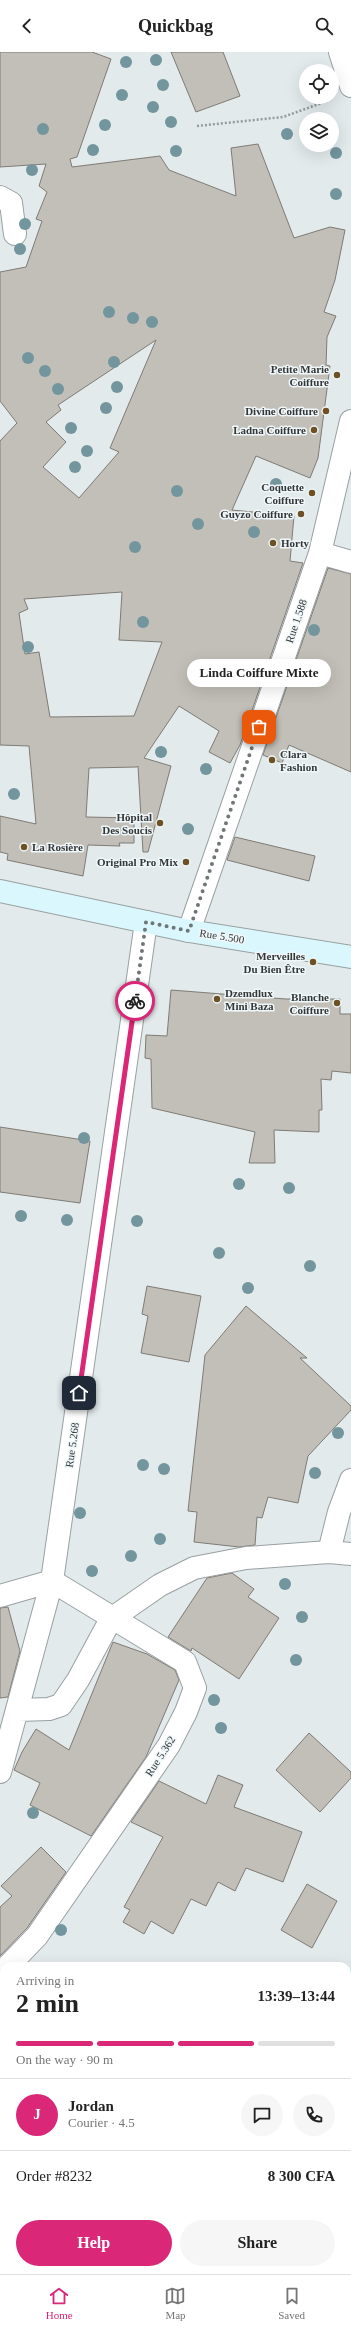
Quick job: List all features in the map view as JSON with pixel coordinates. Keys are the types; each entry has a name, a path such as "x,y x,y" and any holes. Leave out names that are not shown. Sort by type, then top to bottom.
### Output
{"main road":[{"name":"Rue 5.500","path":"0,891 189,931 351,957"}],"street":[{"path":"340,52 344,92"},
{"path":"0,197 11,204 15,234"},
{"name":"Rue 1.588","path":"189,931 320,553 351,421"},
{"path":"320,553 351,562"},
{"name":"Rue 5.268","path":"0,1772 52,1581 146,922"},
{"path":"329,1552 339,1512 351,1480"},
{"path":"18,1710 49,1709 61,1705 78,1680 111,1619 141,1597 194,1568 246,1558 329,1552 351,1554"},
{"path":"0,1596 52,1581"},
{"name":"Rue 5.362","path":"12,1962 37,1936 169,1745 186,1712 195,1688 185,1662 111,1619 84,1599 52,1581"}],"path":[{"path":"197,126 283,118 344,92"}],"building":[{"path":"0,52 92,52 111,59 77,157 70,159 72,167 160,156 169,170 236,196 231,148 258,144 294,238 330,227 345,230 335,280 324,312 336,316 327,337 326,365 330,366 318,458 310,478 256,456 232,510 294,516 290,561 303,563 240,745 230,763 209,752 219,731 179,706 144,758 171,766 148,852 143,852 138,766 89,768 86,817 134,818 134,843 119,843 120,846 88,845 83,876 7,860 8,854 0,852 0,816 36,824 29,746 0,745 0,441 17,423 0,401 0,272 26,267 42,221 36,219 47,192 39,186 46,164 0,167","holes":["156,340 110,448 119,452 79,498 43,467 66,442 46,422 61,410 58,405","122,592 119,640 162,642 134,716 50,717 39,652 25,654 19,613 28,609 24,599"]},
{"path":"171,52 223,52 240,96 196,112"},
{"path":"328,568 351,574 351,772 289,745 282,763 263,755"},
{"path":"235,837 315,856 309,881 227,860"},
{"path":"171,990 286,999 340,999 340,1014 351,1014 351,1073 332,1071 331,1080 321,1079 322,1110 319,1110 319,1132 274,1130 275,1163 249,1163 255,1132 152,1108 151,1059 145,1058 146,1035 167,1036"},
{"path":"0,1127 90,1141 80,1203 0,1192"},
{"path":"147,1286 201,1296 189,1362 141,1353 148,1316 142,1314"},
{"path":"246,1306 307,1358 300,1358 351,1406 351,1410 308,1456 298,1503 268,1497 262,1518 257,1517 255,1545 239,1547 194,1542 197,1512 188,1511 205,1355"},
{"path":"232,1573 254,1589 248,1597 279,1618 239,1679 192,1648 191,1651 168,1637 207,1578"},
{"path":"8,1607 20,1651 8,1697 0,1698 0,1608"},
{"path":"113,1642 147,1654 175,1670 179,1680 146,1757 91,1836 30,1805 40,1783 14,1770 22,1752 36,1729 69,1750"},
{"path":"309,1733 351,1772 351,1778 320,1812 276,1770"},
{"path":"218,1775 243,1785 234,1807 302,1832 283,1882 246,1868 235,1891 218,1882 206,1906 191,1899 173,1934 151,1921 144,1934 123,1922 130,1910 124,1907 163,1837 131,1822 159,1781 206,1804"},
{"path":"41,1847 66,1872 27,1928 0,1956 0,1907 12,1896 1,1886"},
{"path":"307,1884 337,1901 312,1948 281,1930"}],"way so far":[{"path":"135,1001 146,922 189,931 259,727"}],"place":[{"name":"Petite Marie Coiffure","path":"337,375"},
{"name":"Divine Coiffure","path":"326,411"},
{"name":"Ladna Coiffure","path":"314,430"},
{"name":"Coquette Coiffure","path":"312,493"},
{"name":"Guyzo Coiffure","path":"301,514"},
{"name":"Horty","path":"273,543"},
{"name":"Linda Coiffure Mixte","path":"259,727"},
{"name":"Clara Fashion","path":"272,760"},
{"name":"Hôpital Des Soucis","path":"160,823"},
{"name":"La Rosière","path":"24,847"},
{"name":"Original Pro Mix","path":"186,862"},
{"name":"Merveilles Du Bien Être","path":"313,962"},
{"name":"Dzemdlux Mini Baza","path":"217,999"},
{"name":"Blanche Coiffure","path":"337,1003"}],"route":[{"path":"79,1393 135,1001"}]}
